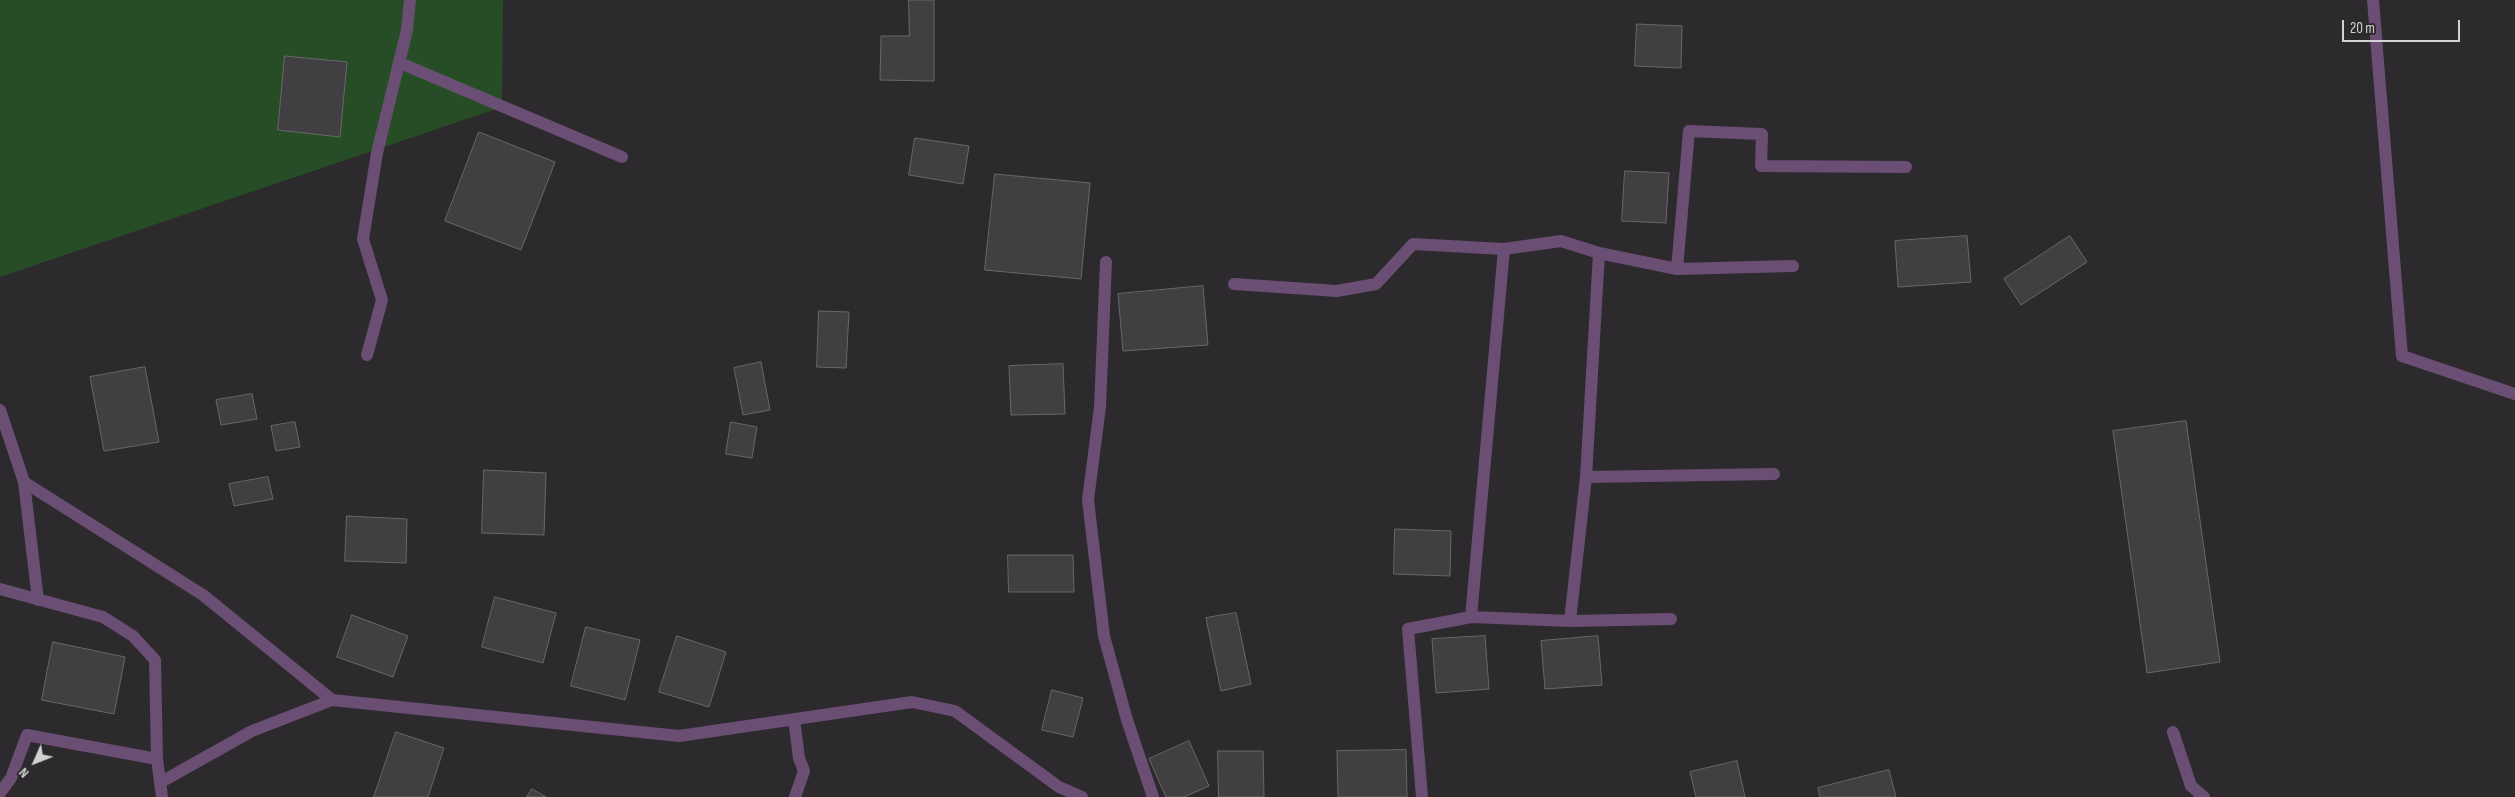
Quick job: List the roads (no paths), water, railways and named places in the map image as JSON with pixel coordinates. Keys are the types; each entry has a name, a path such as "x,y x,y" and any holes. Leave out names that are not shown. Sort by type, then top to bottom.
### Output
{"street":[{"path":"367,355 382,300 363,239 377,153 400,63 407,30 410,0"},
{"path":"2373,0 2402,356 2515,394"},
{"path":"400,63 622,157"},
{"path":"1677,269 1689,131 1762,134 1761,166 1906,167"},
{"path":"1234,284 1337,291 1376,284 1413,244 1504,249 1561,241 1599,253 1677,269 1793,266"},
{"path":"1471,617 1504,249"},
{"path":"1570,621 1586,477 1599,253"},
{"path":"1106,262 1100,408 1088,500 1104,636 1127,720 1153,797"},
{"path":"0,410 24,482 38,600"},
{"path":"1586,477 1774,474"},
{"path":"24,482 203,595 332,700"},
{"path":"0,589 103,617 133,636 155,660 157,759 162,797"},
{"path":"1422,797 1408,629 1471,617 1570,621 1671,619"},
{"path":"161,782 252,731 332,700 679,736 912,702 955,711 1059,787 1082,797"},
{"path":"794,719 804,771 795,797"},
{"path":"2172,732 2191,786 2204,797"},
{"path":"0,792 11,778 26,735 157,759"}]}
